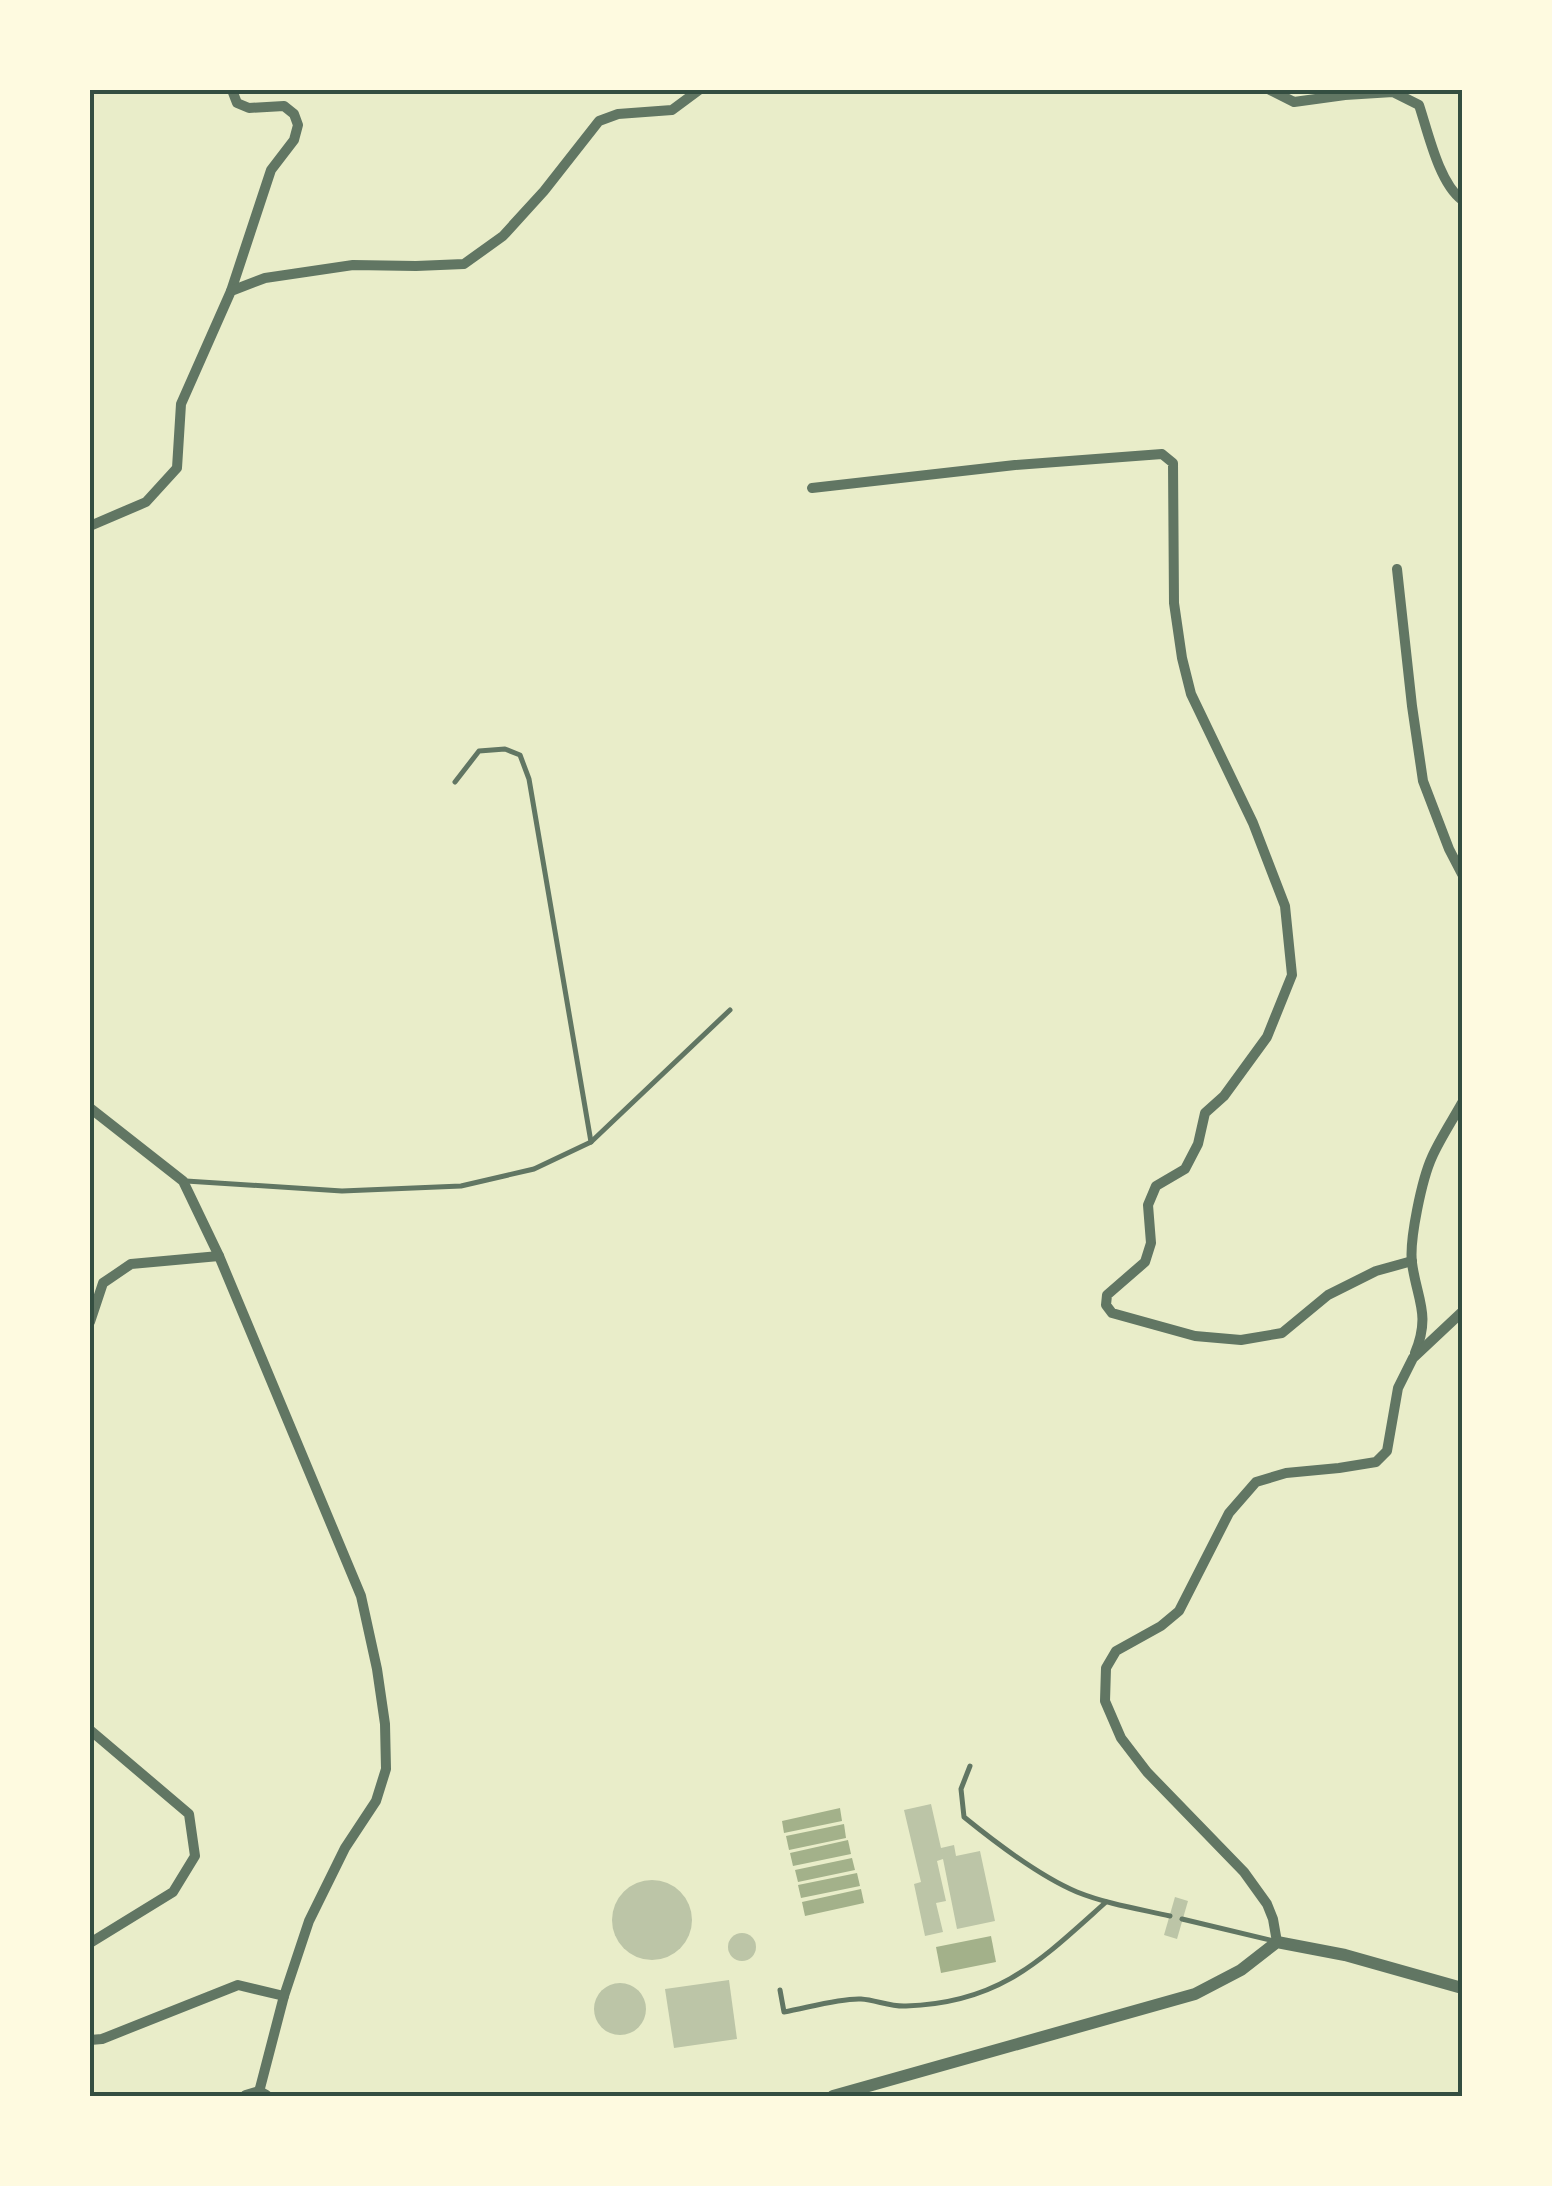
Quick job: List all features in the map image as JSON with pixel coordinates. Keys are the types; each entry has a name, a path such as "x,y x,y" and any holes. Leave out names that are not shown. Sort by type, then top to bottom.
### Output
{"street":[{"path":"90,526 146,502 177,468 181,404 232,291 272,170 294,140 298,125 294,114 284,106 249,108 237,103 232,90"},
{"path":"232,291 265,278 353,265 464,264 503,236 599,121 618,114 672,110 699,90"},
{"path":"1270,90 1294,102 1393,92 1419,105 1437,160 1462,200"},
{"path":"1307,90 1326,97"},
{"path":"812,488 1015,464 1162,454 1169,457 1173,463 1174,603 1186,676 1253,823 1284,906 1292,975 1267,1037 1224,1096 1205,1114 1198,1144 1185,1169 1156,1186 1148,1205 1151,1244 1146,1262 1107,1295 1106,1305 1112,1313 1195,1336 1240,1340 1282,1333 1328,1296 1376,1271 1412,1261"},
{"path":"1397,569 1422,781 1462,874"},
{"path":"1277,1942 1268,1904 1244,1872 1147,1772 1121,1738 1105,1701 1106,1668 1116,1651 1161,1626 1179,1610 1229,1513 1256,1482 1286,1472 1376,1462 1388,1451 1398,1388 1422,1335 1422,1299 1412,1261 1415,1225 1430,1159 1462,1103"},
{"path":"90,1108 183,1181 219,1256 361,1596 378,1669 386,1769 376,1801 345,1848 308,1921 257,2095"},
{"path":"90,1322 103,1282 131,1264 219,1256"},
{"path":"1412,1358 1462,1312"},
{"path":"90,1730 189,1814 196,1856 173,1892 90,1944"},
{"path":"832,2096 1195,1994 1241,1970 1277,1942 1345,1955 1462,1988"},
{"path":"90,2040 102,2039 238,1985 284,1996"}],"lane":[{"path":"455,782 479,752 505,749 520,755 530,779 591,1142"},
{"path":"183,1181 342,1191 461,1186 534,1169 591,1142 730,1010"},
{"path":"970,1766 961,1789 964,1817 1005,1850 1074,1891 1170,1916"},
{"path":"780,1990 784,2012 858,1999 901,2006 971,1998 1008,1982 1039,1960 1106,1902"},
{"path":"1182,1920 1277,1942"}],"shaded area":[{"path":"840,1808 842,1821 784,1833 782,1821"},
{"path":"844,1824 846,1838 789,1850 786,1836"},
{"path":"848,1840 851,1854 793,1866 790,1853"},
{"path":"852,1858 855,1870 798,1882 795,1870"},
{"path":"857,1873 860,1886 801,1898 798,1885"},
{"path":"861,1889 864,1903 805,1916 802,1902"},
{"path":"991,1936 996,1962 941,1973 936,1947"}],"building":[{"path":"931,1804 941,1848 954,1845 956,1856 980,1851 995,1921 957,1929 943,1859 937,1861 946,1901 936,1903 943,1932 925,1936 914,1884 921,1882 904,1810"},
{"path":"652,1880 667,1883 680,1892 689,1905 689,1935 680,1948 667,1957 652,1960 637,1957 624,1948 615,1935 612,1920 615,1905 624,1892 637,1883"},
{"path":"1175,1897 1188,1901 1177,1939 1164,1935"},
{"path":"742,1933 752,1937 756,1947 752,1957 742,1961 732,1957 728,1947 732,1937"},
{"path":"729,1980 737,2039 674,2048 665,1989"},
{"path":"620,1983 638,1991 646,2009 638,2027 620,2035 602,2027 594,2009 602,1991"}]}
